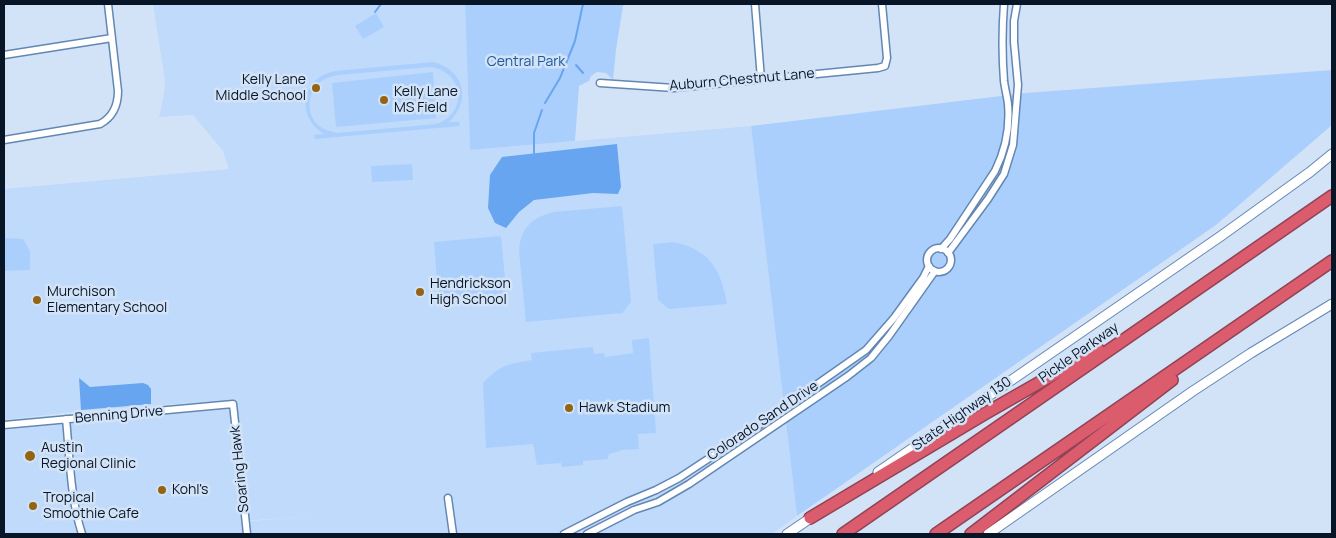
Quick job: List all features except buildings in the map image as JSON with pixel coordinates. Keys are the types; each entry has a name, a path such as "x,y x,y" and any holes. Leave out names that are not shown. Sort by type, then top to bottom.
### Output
{"highway":[{"name":"Pickle Parkway","path":"843,534 1332,196"},
{"path":"936,534 1332,261"},
{"path":"972,534 1298,284"},
{"path":"810,518 1185,297"}],"main road":[{"name":"State Highway 130","path":"787,534 1221,236 1332,154"},
{"path":"988,534 1202,385 1332,304"}],"street":[{"path":"4,140 91,126 106,120 114,112 118,103 118,92 108,4"},
{"path":"755,4 761,79"},
{"name":"Auburn Chestnut Lane","path":"600,83 674,88 878,68 885,66 887,58 882,4"},
{"path":"941,248 948,252 951,260 949,267 943,272 935,271 929,266 927,259 930,252 941,248 950,239 995,171 1006,141 1008,106 1004,84 1002,35 1004,4"},
{"path":"948,252 988,199 1004,174 1014,144 1018,85 1014,42 1014,21 1017,4"},
{"path":"4,55 112,38"},
{"path":"1000,160 1008,163"},
{"name":"Colorado Sand Drive","path":"564,534 679,478 749,432 866,350 894,318 923,278 929,266"},
{"name":"Colorado Sand Drive","path":"587,534 634,510 658,502 690,484 848,376 870,358 889,336 935,271"},
{"name":"Benning Drive","path":"4,425 234,404"},
{"name":"Soaring Hawk","path":"234,404 247,534"},
{"path":"66,419 73,499 76,517 82,534"},
{"path":"690,484 692,469"},
{"path":"448,498 453,534"}],"shaded area":[{"name":"Hendrickson High School","path":"153,4 465,4 470,150 751,126 797,516 772,534 4,534 4,430 229,409 241,522 311,516 243,521 230,400 80,411 4,420 4,189 229,169 223,151 193,115 159,117 165,81"},
{"path":"617,144 621,187 618,194 593,193 534,200 519,212 506,228 495,223 488,208 490,175 502,157"},
{"path":"79,378 90,387 143,383 151,389 151,404 81,410"}],"green space":[{"name":"Central Park","path":"465,4 626,4 623,6 613,80 606,73 597,72 591,76 589,81 579,86 575,141 470,150"},
{"path":"376,13 384,27 363,39 355,26"},
{"path":"433,62 444,66 452,71 461,87 461,105 449,122 459,122 460,126 315,139 314,135 324,134 309,118 306,98 309,89 315,81 335,71","holes":["430,67 441,70 450,76 456,84 458,103 447,119 436,124 337,133 320,127 311,115 310,97 316,86 329,77"]},
{"path":"1332,70 1332,125 1216,225 797,516 751,126 1026,93"},
{"name":"Kelly Lane MS Field","path":"433,72 436,118 336,127 332,83"},
{"path":"412,164 413,180 372,182 371,166"},
{"path":"622,206 631,302 622,313 526,322 519,252 524,231 528,226 545,214 553,212"},
{"path":"501,236 507,299 439,305 434,242"},
{"path":"4,238 23,239 30,251 30,270 4,271"},
{"path":"673,242 696,250 711,262 721,281 727,304 669,309 658,300 653,244"},
{"name":"Hawk Stadium","path":"649,338 656,433 638,434 639,449 621,450 609,454 608,459 583,461 583,465 562,467 561,463 537,465 533,444 486,448 483,383 494,372 510,364 532,360 531,353 593,347 594,354 604,353 605,357 633,353 632,340"}],"waterway":[{"path":"375,12 381,4"},
{"path":"545,103 560,78 575,41 583,4"},
{"path":"576,65 583,73"},
{"path":"534,153 534,133 542,110"}],"place":[{"name":"Kelly Lane Middle School","path":"316,88"},
{"name":"Kelly Lane MS Field","path":"384,100"},
{"name":"Hendrickson High School","path":"420,292"},
{"name":"Murchison Elementary School","path":"37,300"},
{"name":"Hawk Stadium","path":"569,408"},
{"name":"Austin Regional Clinic","path":"30,456"},
{"name":"Kohl's","path":"162,490"},
{"name":"Tropical Smoothie Cafe","path":"33,506"}]}
